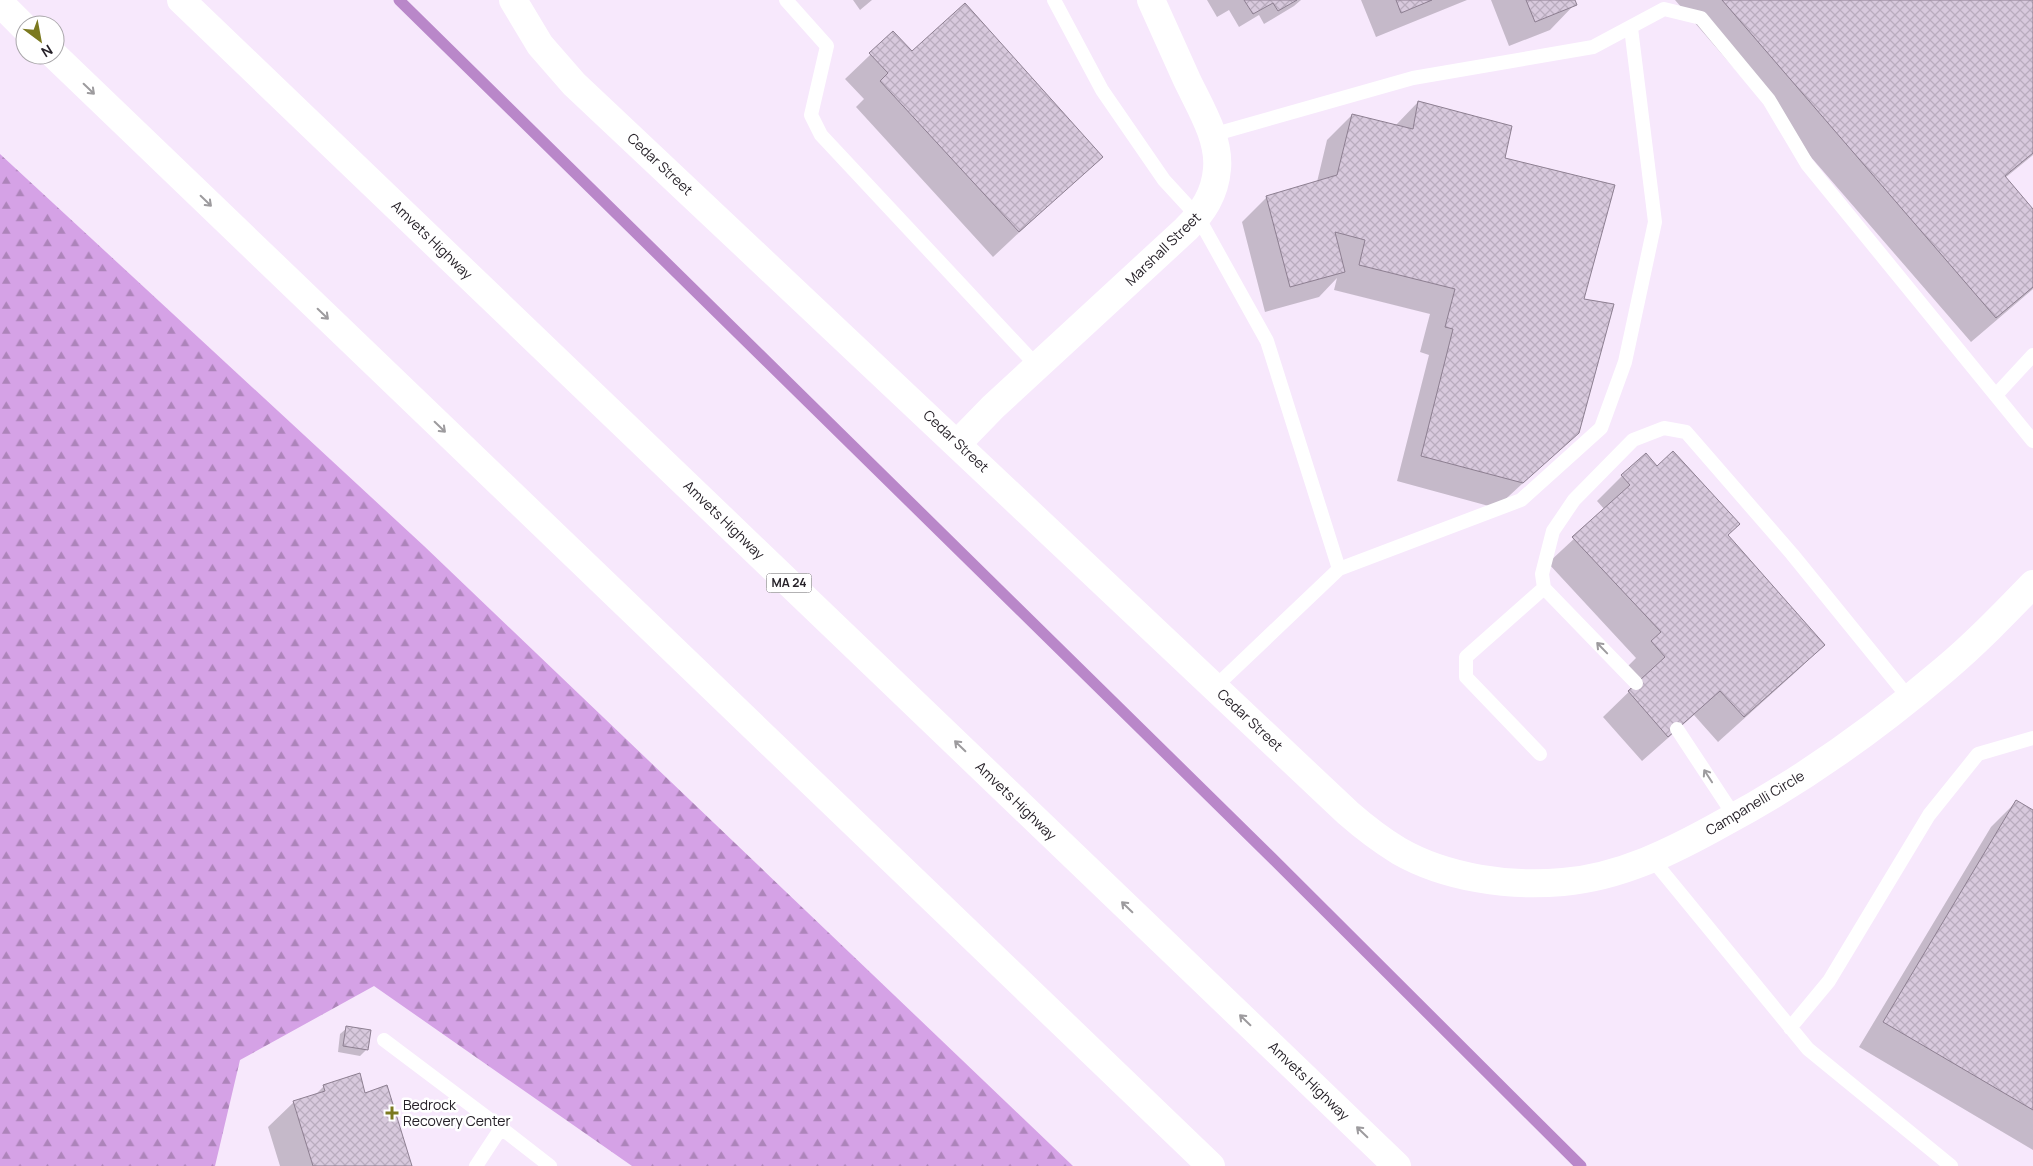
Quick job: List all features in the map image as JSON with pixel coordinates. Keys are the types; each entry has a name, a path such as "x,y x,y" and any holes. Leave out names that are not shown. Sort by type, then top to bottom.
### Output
{"main road":[{"name":"Amvets Highway","path":"181,0 1397,1166"},
{"name":"Cedar Street","path":"513,0 540,45 574,84 1359,822 1394,848 1420,861"},
{"name":"Marshall Street","path":"958,443 1037,366 1198,217 1208,203 1214,187 1217,170 1217,152 1212,135 1150,0"},
{"path":"0,3 15,18"},
{"path":"64,65 1211,1166"},
{"name":"Campanelli Circle","path":"1420,861 1443,870 1466,875 1536,883 1589,878 1652,859 1684,845 1774,794 1860,736 1909,698 1969,647 2033,584"}],"lane":[{"path":"786,0 827,46 811,115 821,135 1037,366"},
{"path":"1054,0 1102,90 1164,180 1198,217 1267,341 1339,569"},
{"path":"1212,135 1413,78 1593,47 1664,10 1701,18 1770,100 1807,164 2033,441"},
{"path":"1215,687 1339,569 1521,500 1601,428 1625,362 1655,222 1631,28"},
{"path":"1996,395 2033,355"},
{"path":"1636,683 1544,588 1542,574 1553,531 1574,500 1633,440 1664,428 1686,432 1792,554 1909,698"},
{"path":"1540,754 1466,677 1466,657 1544,588"},
{"path":"1677,729 1735,817"},
{"path":"1790,1028 1830,980 1929,815 1978,754 2033,738"},
{"path":"1652,859 1808,1049 1950,1166"},
{"path":"384,1040 550,1166"},
{"path":"476,1166 501,1128"}],"green space":[{"path":"0,154 424,546 1073,1166 632,1166 374,986 240,1060 215,1166 0,1166"}],"building":[{"path":"1244,0 1297,0 1278,11 1273,3 1253,14"},
{"path":"1396,0 1432,0 1401,13"},
{"path":"1526,0 1575,0 1577,5 1535,22"},
{"path":"1722,0 2033,0 2033,153 2005,176 2033,209 2033,287 1996,318"},
{"path":"965,3 1103,157 1019,232 880,81 888,73 869,53 893,31 912,51"},
{"path":"1418,101 1512,126 1505,158 1615,185 1584,299 1614,304 1579,433 1523,483 1421,456 1453,329 1445,327 1455,289 1359,265 1365,240 1335,232 1345,272 1290,287 1266,196 1337,175 1352,114 1413,129"},
{"path":"1673,451 1740,524 1728,535 1825,645 1744,717 1720,691 1668,737 1628,691 1665,657 1651,641 1661,632 1572,537 1630,485 1621,475 1646,453 1657,466"},
{"path":"2016,800 2033,810 2033,1110 1883,1022"},
{"path":"346,1026 371,1030 368,1050 343,1046"},
{"path":"360,1073 365,1093 387,1085 412,1166 313,1166 293,1101 325,1091 323,1085"}],"waterway":[{"path":"399,0 1271,857 1581,1166"}],"place":[{"name":"Bedrock Recovery Center","path":"392,1113"}]}
